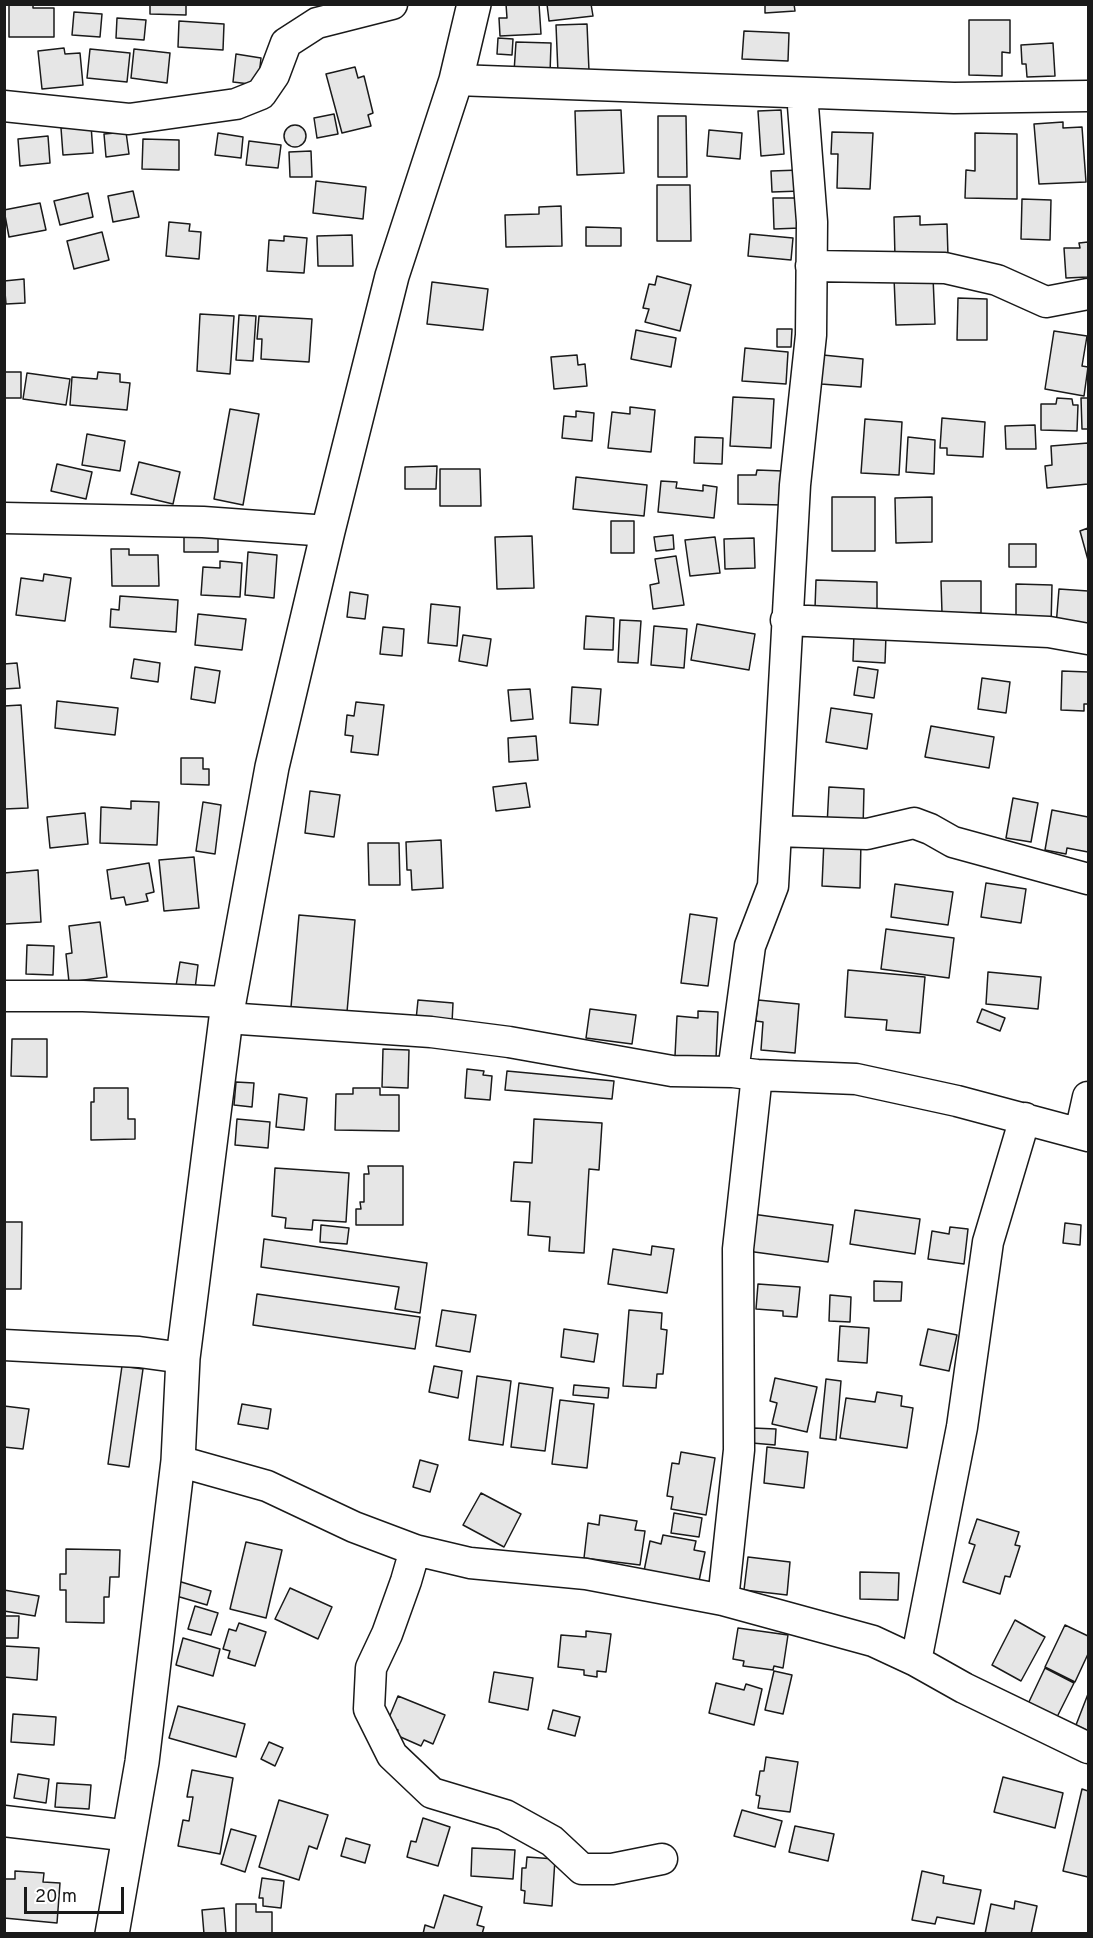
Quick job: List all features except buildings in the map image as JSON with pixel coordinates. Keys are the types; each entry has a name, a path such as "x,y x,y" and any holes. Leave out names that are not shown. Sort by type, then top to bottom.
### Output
{"street":[{"path":"4,106 129,119 236,104 261,94 274,75 286,43 309,28 317,23 392,4"},
{"path":"112,1934 142,1761 178,1461 183,1358 227,1010 272,767 392,276 456,80 474,4"},
{"path":"456,80 954,98 1089,96"},
{"path":"723,1599 739,1450 738,1249 750,946 772,886 795,485 811,335 812,222 802,93"},
{"path":"811,266 945,268 997,280 1046,302 1089,294"},
{"path":"4,518 203,522 328,531"},
{"path":"786,620 1049,633 1089,639"},
{"path":"776,831 867,834 914,823 953,842 1089,879"},
{"path":"4,996 83,996 431,1032 509,1042 672,1071 856,1079 957,1101 1084,1135 1089,1097"},
{"path":"916,1661 962,1427 988,1242 1025,1118"},
{"path":"4,1345 139,1352 183,1358"},
{"path":"178,1461 267,1486 354,1527 415,1551 470,1563 585,1574 723,1599 873,1641 1089,1748"},
{"path":"415,1551 387,1634 371,1668 369,1709 392,1755 432,1793 505,1815 552,1841 582,1869 612,1869 662,1859"},
{"path":"4,1821 130,1836"}]}
